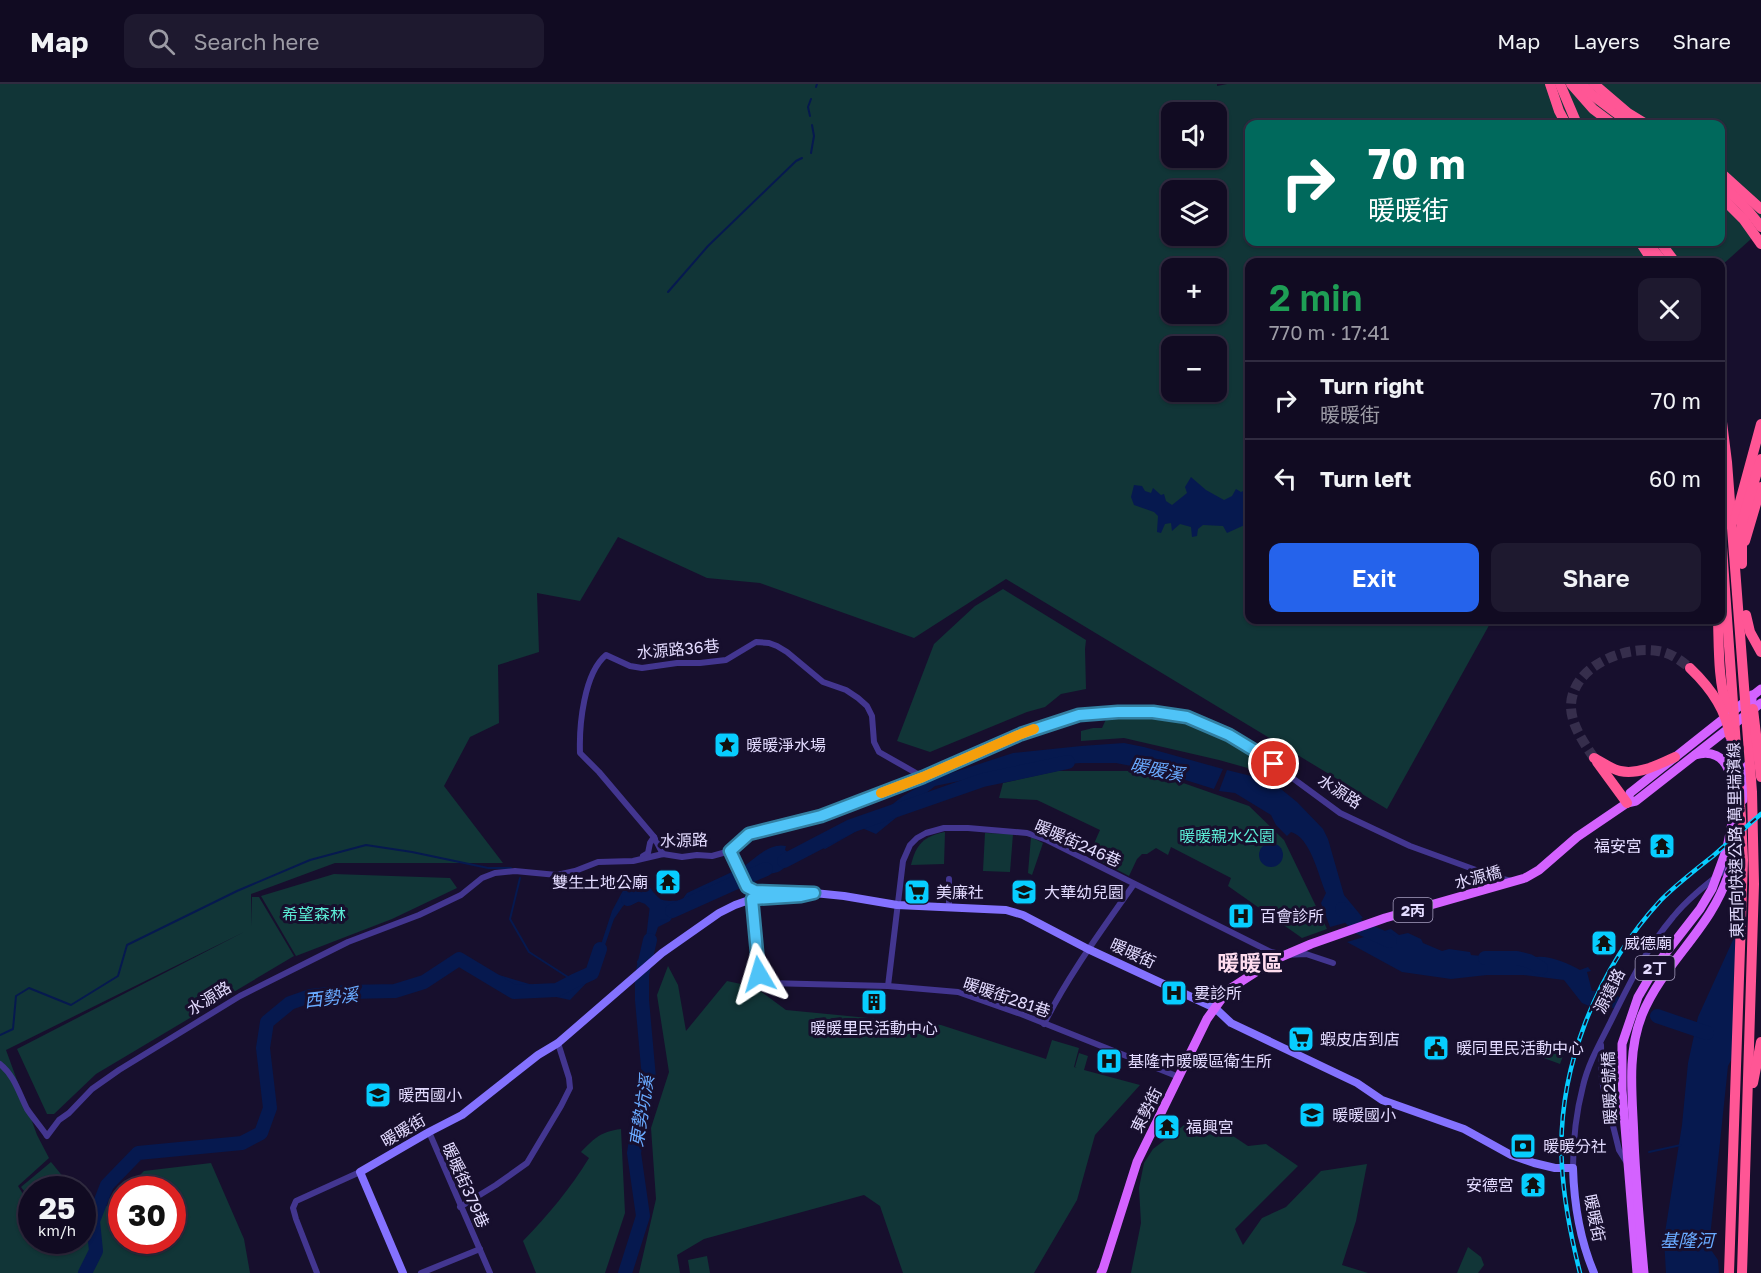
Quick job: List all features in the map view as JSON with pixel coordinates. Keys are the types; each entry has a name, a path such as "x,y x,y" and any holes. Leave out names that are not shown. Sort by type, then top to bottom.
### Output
{"highway":[{"path":"1550,84 1564,120"},
{"path":"1560,84 1575,120"},
{"path":"1571,84 1593,109 1608,120"},
{"path":"1582,84 1624,120"},
{"path":"1594,84 1639,120"},
{"path":"1725,176 1756,202 1761,209"},
{"path":"1725,189 1740,202 1761,227"},
{"path":"1725,201 1744,220 1761,243"},
{"path":"1650,246 1660,258"},
{"path":"1725,569 1738,507 1761,424"},
{"name":"東西向快速公路 萬里瑞濱線","path":"1725,446 1752,792 1754,884 1742,1273"},
{"path":"1761,459 1742,522 1741,555 1757,699 1761,777"},
{"path":"1741,555 1761,487"},
{"name":"東西向快速公路 萬里瑞濱線","path":"1725,600 1742,907 1729,1273"},
{"path":"1746,615 1750,632 1761,652"},
{"path":"1718,624 1720,672 1728,714"},
{"path":"1724,624 1728,714"},
{"path":"1690,668 1712,693 1726,720 1730,732 1738,812"},
{"path":"1627,803 1594,758 1613,768 1628,772 1644,770 1675,757"},
{"path":"1748,1107 1761,1042"}],"main road":[{"path":"1728,714 1757,699"},
{"path":"1730,727 1757,699"},
{"name":"2丁","path":"1738,812 1757,699"},
{"name":"2丁","path":"1728,714 1731,783 1738,812"},
{"name":"2丙","path":"1627,803 1630,793 1728,714"},
{"name":"2丙","path":"1516,882 1539,870 1577,837 1627,803 1636,801 1730,727"},
{"path":"1691,758 1702,753 1709,753 1720,758 1727,766 1731,783"},
{"name":"暖暖2號橋","path":"1630,1142 1633,1052 1642,1016 1660,981 1719,897 1737,840 1738,812"},
{"name":"水源橋","path":"1311,944 1385,918 1516,882"},
{"name":"東勢街","path":"1101,1273 1137,1162 1207,1019 1228,990 1284,955 1292,954 1311,944"},
{"name":"2丁","path":"1630,1142 1644,1273"},
{"name":"源遠路","path":"1630,1142 1628,1165 1637,1273"}],"street":[{"name":"水源路36巷","path":"663,854 654,837 580,753 585,694 598,661 606,655 630,666 642,668 726,660 756,642 777,646 823,682 846,690 867,706 872,716 874,742 879,752 923,777"},
{"name":"水源路","path":"0,1064 7,1070 28,1110 47,1136 59,1120 92,1089 240,996 348,942 419,915 461,895 482,878 495,873 515,871 557,875 598,862 633,861 663,854 682,857 712,856 730,851 749,834 821,816 923,777 1021,734 1079,715 1153,712 1187,717 1229,735 1257,752 1340,813 1410,846 1498,878 1516,882"},
{"name":"暖暖街246巷","path":"897,905 903,861 910,845 926,833 944,828 1028,833 1047,840 1271,952 1284,955 1306,954 1333,963"},
{"path":"633,861 648,853 654,837"},
{"name":"源遠路","path":"1628,1165 1619,1150 1602,1081 1601,1042 1646,952 1674,916 1761,839"},
{"path":"730,851 747,887 755,891 814,893"},
{"path":"949,879 949,906"},
{"path":"1044,1024 1088,949 1134,884"},
{"name":"暖暖街","path":"360,1172 462,1115 558,1042 662,953 719,913 735,904 752,899 814,893 897,905 1006,910 1023,915 1088,949 1215,1008 1231,1023 1357,1083 1382,1100 1464,1129 1511,1155 1555,1168 1573,1168"},
{"name":"暖暖街281巷","path":"752,899 757,964 759,974 766,983 888,986 958,992 1021,1014 1179,1077"},
{"path":"888,986 897,905"},
{"path":"460,1207 527,1163 561,1106 570,1088 558,1042"},
{"name":"暖暖街","path":"1594,1273 1581,1232 1574,1190 1573,1143 1582,1086 1601,1042"},
{"name":"暖暖街379巷","path":"429,1132 490,1273"},
{"path":"317,1273 293,1208 296,1201 360,1172 403,1273"},
{"name":"暖暖街379巷","path":"422,1273 480,1249"}],"green space":[{"path":"0,84 1217,84 1217,86 1227,84 1761,84 1761,230 1725,262 1725,258 1245,258 1245,624 1490,624 1387,809 1006,579 914,638 760,583 707,578 618,537 580,601 537,593 539,652 498,665 499,723 470,737 444,786 503,863 335,863 251,894 251,926 252,897 259,897 294,956 96,1074 54,1114 47,1114 17,1049 244,932 6,1050 37,1135 49,1158 29,1176 18,1176 18,1254 96,1254 96,1202 108,1207 108,1254 186,1254 186,1176 139,1176 144,1171 211,1163 244,1239 250,1273 0,1273"},
{"path":"1003,589 1086,640 1086,689 1061,694 1045,707 1027,712 930,752 897,741 934,644 975,606"},
{"path":"1108,715 1178,719 1241,745 1273,768 1269,774 1124,738 1081,741 1081,731 1102,728"},
{"name":"暖暖親水公園","path":"1057,771 1137,771 1166,777 1249,806 1284,840 1327,929 1302,938 1228,886 1231,878 1171,847 1168,855 1156,848 1147,854 1142,854 1129,876 1089,855 1100,830 1037,800 999,798 1003,783"},
{"path":"945,832 944,864 911,865 915,852 922,842"},
{"path":"985,833 1013,834 1010,872 983,871"},
{"path":"1031,837 1043,843 1032,875 1028,873"},
{"name":"希望森林","path":"334,874 450,878 457,888 392,919 296,956 261,896"},
{"path":"668,966 678,985 686,1031 727,981 755,987 786,1010 941,1025 1046,1059 1052,1040 1079,1048 1074,1067 1077,1068 1075,1067 1079,1053 1088,1056 1084,1070 1140,1085 1095,1135 1077,1200 1034,1273 903,1273 880,1206 864,1195 704,1239 677,1255 680,1273 639,1273 656,1199 651,1128 669,1072 657,995"},
{"path":"1538,1038 1566,1048 1560,1064 1533,1054"},
{"path":"1188,1122 1218,1126 1248,1146 1266,1144 1298,1166 1235,1229 1243,1245 1262,1218 1286,1207 1321,1171 1367,1164 1356,1221 1342,1265 1368,1273 1131,1273 1141,1223 1139,1188 1144,1163 1153,1149"},
{"path":"621,1129 625,1213 605,1273 536,1273 523,1241 582,1169 589,1158 581,1152 599,1136"},
{"path":"51,1162 62,1176 34,1176"},
{"path":"1468,1247 1481,1257 1484,1265 1478,1273 1457,1273"},
{"path":"707,1256 710,1273 690,1273 688,1260"}],"water":[{"path":"1191,477 1206,490 1224,500 1232,496 1236,489 1241,492 1245,490 1245,525 1227,533 1223,526 1203,525 1198,529 1197,536 1192,537 1191,527 1180,524 1172,531 1171,523 1165,524 1161,533 1157,532 1158,516 1154,512 1134,505 1131,497 1134,485 1142,486 1145,491 1151,493 1153,488 1161,495 1164,494 1166,501 1172,505 1187,493 1185,487"},
{"path":"1124,743 1223,769 1214,789 1157,771 1116,763 1026,767 935,786 876,834 862,828 825,849 810,846 803,849 778,872 745,877 742,868 768,849 780,845 786,846 785,850 789,853 811,842 824,843 840,837 853,821 884,819 885,810 930,780 1013,753"},
{"path":"1227,770 1271,781 1297,802 1323,829 1344,895 1363,918 1330,927 1321,903 1326,893 1309,849 1298,836 1291,832 1287,836 1276,825 1271,815 1235,793 1219,791"},
{"path":"1271,843 1279,847 1283,855 1279,863 1271,867 1263,863 1259,855 1263,847"},
{"path":"734,871 738,880 691,901 682,914 675,913 670,921 658,927 649,953 637,964 644,954 651,897 649,895 635,897 623,906 614,919 595,974 570,1000 487,982 492,973 543,988 591,975 612,911 627,883 644,879 659,898 667,901 682,900 687,893"},
{"name":"基隆河","path":"1761,899 1761,1003 1728,1066 1709,1247 1718,1260 1719,1273 1666,1273 1664,1239 1682,1125 1688,1063 1698,1017 1733,940"},
{"path":"1391,929 1399,935 1408,933 1421,939 1423,943 1442,951 1449,949 1470,952 1471,955 1526,960 1546,957 1580,970 1588,967 1591,971 1587,972 1592,991 1596,991 1589,1006 1582,1003 1564,980 1523,975 1487,975 1451,979 1402,972 1347,942"}],"pier":[{"path":"1761,896 1761,1009 1732,1065 1739,926"}],"waterway":[{"path":"810,116 808,107 811,99"},
{"path":"811,153 814,136 812,125"},
{"path":"668,292 708,246 796,161 802,158"},
{"name":"暖暖溪","path":"784,861 851,826 983,780 1068,762"},
{"path":"0,1035 13,1029 16,996 29,988 71,1005 118,976 127,945 237,891 310,860 366,845 488,868 511,868"},
{"name":"暖暖溪","path":"672,911 766,869"},
{"path":"520,878 510,919 529,952 574,981"},
{"name":"西勢溪","path":"628,899 638,894 649,898 664,913"},
{"name":"暖暖溪","path":"1342,909 1359,927 1390,941"},
{"name":"東勢坑溪","path":"625,1273 643,1216 634,1153 649,1078 642,975 650,940"},
{"name":"西勢溪","path":"85,1273 96,1251 93,1221 107,1185 138,1153 242,1143 261,1133 270,1108 263,1048 267,1022 290,1003 310,996 347,992 395,991 424,982 459,959 514,992 557,990 592,973 600,949"},
{"name":"暖暖溪","path":"1485,958 1517,958 1529,961 1541,968"},
{"name":"暖暖溪","path":"1607,999 1613,1001"},
{"name":"暖暖溪","path":"1657,1016 1707,1033"},
{"path":"1649,1152 1681,1145"}],"tunnel":[{"path":"1594,758 1576,728 1571,708 1573,694 1579,681 1589,670 1615,656 1644,650 1667,653 1690,668"}],"railway":[{"path":"1580,1273 1564,1193 1562,1130 1566,1094 1585,1023 1600,989 1638,927 1661,900 1761,814"}],"slow traffic":[{"path":"881,793 1034,729"}],"place":[{"name":"暖暖淨水場","path":"727,745"},
{"name":"福安宮","path":"1662,846"},
{"name":"雙生土地公廟","path":"668,882"},
{"name":"美廉社","path":"917,892"},
{"name":"大華幼兒園","path":"1024,892"},
{"name":"百會診所","path":"1241,916"},
{"name":"威德廟","path":"1604,943"},
{"name":"婁診所","path":"1174,993"},
{"name":"暖暖里民活動中心","path":"874,1002"},
{"name":"蝦皮店到店","path":"1301,1039"},
{"name":"暖同里民活動中心","path":"1436,1048"},
{"name":"基隆市暖暖區衛生所","path":"1109,1061"},
{"name":"暖西國小","path":"378,1095"},
{"name":"暖暖國小","path":"1312,1115"},
{"name":"福興宮","path":"1167,1127"},
{"name":"暖暖分社","path":"1523,1146"},
{"name":"安德宮","path":"1533,1185"}],"district":[{"name":"暖暖區","path":"1250,962"}],"route":[{"path":"759,974 752,899 814,893 755,891 747,887 730,851 749,834 821,816 923,777 1021,734 1079,715 1153,712 1187,717 1229,735 1274,764"}]}
